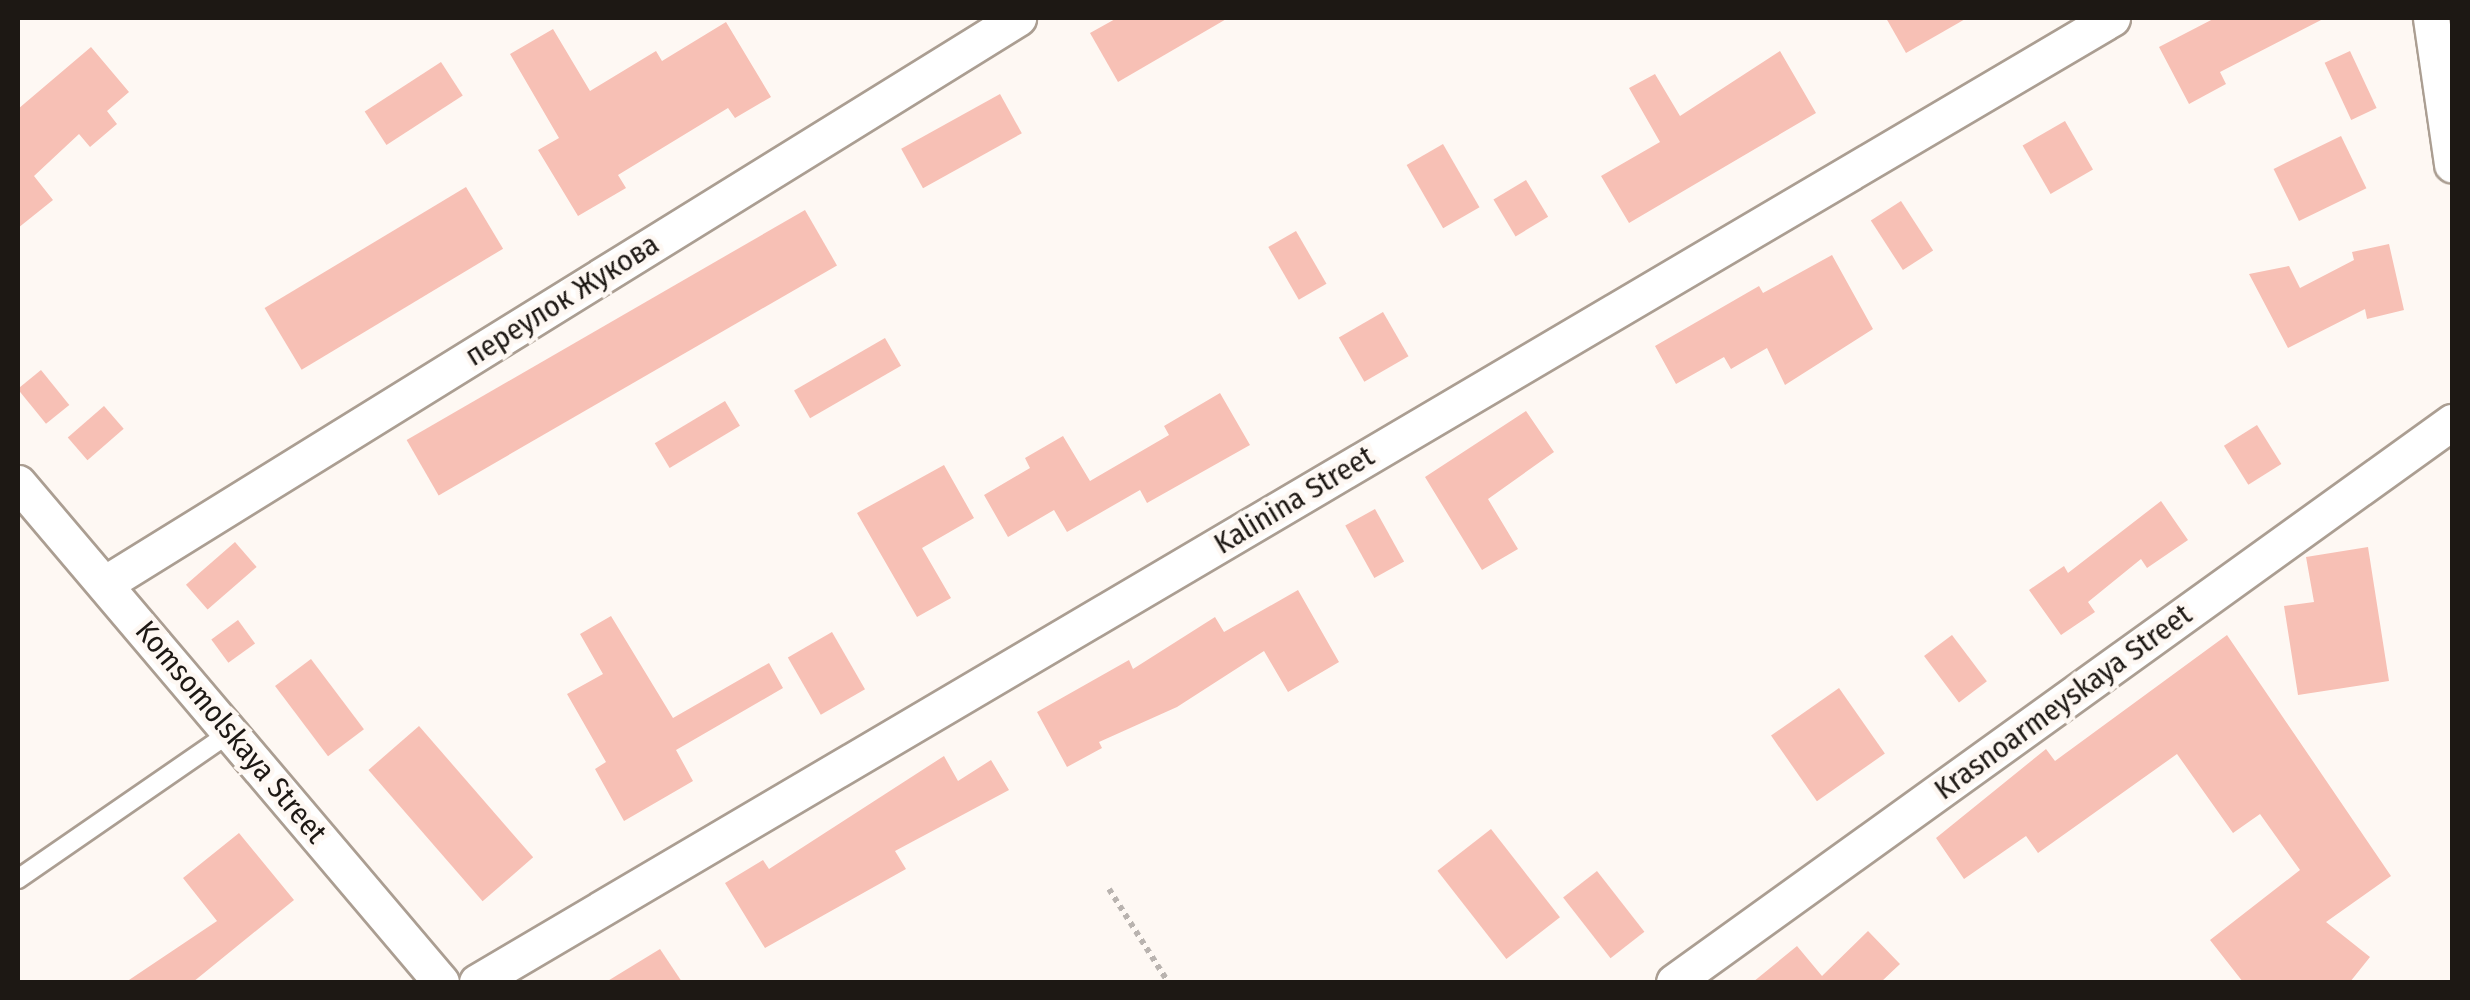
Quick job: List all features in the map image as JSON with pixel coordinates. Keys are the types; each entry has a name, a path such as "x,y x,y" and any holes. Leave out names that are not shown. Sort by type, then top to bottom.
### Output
{"street":[{"name":"переулок Жукова","path":"106,582 1018,18"},
{"name":"Kalinina Street","path":"477,982 2112,18"},
{"path":"2430,18 2452,164"},
{"name":"Krasnoarmeyskaya Street","path":"1674,982 2452,422"},
{"name":"Komsomolskaya Street","path":"18,483 106,582 441,982"}],"lane":[{"path":"18,879 231,732"}],"path":[{"path":"1109,889 1168,982"}],"building":[{"path":"1117,18 1228,18 1118,82 1090,33"},
{"path":"1886,18 1967,18 1906,53"},
{"path":"2215,18 2325,18 2220,72 2226,84 2189,104 2159,47"},
{"path":"726,22 771,97 735,118 728,108 618,175 626,188 578,216 538,150 559,138 510,54 553,29 590,91 656,51 662,61"},
{"path":"91,47 129,92 107,111 117,124 90,147 79,134 34,176 53,200 18,228 18,109"},
{"path":"1780,51 1816,113 1629,223 1601,176 1660,142 1629,88 1655,74 1680,116"},
{"path":"2350,51 2377,108 2351,120 2325,63"},
{"path":"441,62 463,96 386,145 365,112"},
{"path":"1000,94 1022,133 923,188 901,149"},
{"path":"2065,121 2093,169 2051,194 2023,146"},
{"path":"2341,136 2366,188 2299,221 2274,169"},
{"path":"1443,144 1480,207 1443,228 1407,165"},
{"path":"1526,180 1548,217 1516,236 1493,200"},
{"path":"466,187 503,249 302,370 265,308"},
{"path":"1901,201 1933,250 1903,270 1871,221"},
{"path":"805,210 837,265 439,495 407,440"},
{"path":"1296,231 1326,284 1299,300 1268,247"},
{"path":"2389,244 2404,310 2367,319 2365,309 2288,348 2249,274 2289,266 2300,288 2354,260 2352,252"},
{"path":"1832,255 1873,329 1785,385 1767,348 1731,369 1724,357 1676,384 1655,346 1759,286 1763,293"},
{"path":"1383,312 1408,356 1364,382 1339,338"},
{"path":"885,338 901,366 810,418 794,390"},
{"path":"41,370 69,405 46,424 18,389"},
{"path":"1220,393 1250,445 1147,503 1140,490 1067,532 1054,510 1008,537 984,495 1030,468 1025,458 1063,436 1090,481 1169,435 1164,426"},
{"path":"725,401 740,426 670,468 655,443"},
{"path":"104,406 124,429 87,460 68,437"},
{"path":"1526,411 1554,452 1488,499 1518,549 1482,570 1425,477"},
{"path":"2257,425 2281,464 2248,485 2224,446"},
{"path":"944,465 974,518 922,548 951,598 917,617 857,513"},
{"path":"2161,501 2188,540 2147,568 2141,559 2088,602 2095,612 2061,635 2029,590 2064,566 2068,573"},
{"path":"1375,509 1404,561 1374,578 1345,525"},
{"path":"235,542 257,567 208,610 186,585"},
{"path":"2368,547 2389,681 2298,695 2284,606 2314,602 2306,557"},
{"path":"1298,590 1339,662 1288,692 1264,651 1177,707 1099,742 1102,748 1067,767 1037,712 1129,660 1133,669 1215,617 1224,632"},
{"path":"611,616 673,718 769,663 783,688 676,750 693,781 624,821 595,769 606,762 567,694 603,674 580,634"},
{"path":"238,620 255,643 228,663 211,639"},
{"path":"832,632 865,689 821,715 788,658"},
{"path":"1952,635 1987,681 1959,702 1924,656"},
{"path":"2227,635 2391,876 2326,922 2370,957 2350,982 2243,982 2210,940 2300,870 2260,814 2233,833 2177,754 2038,853 2026,836 1964,879 1936,838 2046,749 2055,761"},
{"path":"311,659 364,729 328,756 275,686"},
{"path":"1839,688 1885,754 1817,801 1771,736"},
{"path":"419,726 533,857 483,901 368,770"},
{"path":"944,756 958,781 991,760 1009,790 895,851 906,869 765,948 725,883 763,860 769,869"},
{"path":"1491,829 1560,917 1506,959 1437,871"},
{"path":"239,833 294,900 193,982 126,982 217,921 183,878"},
{"path":"1597,871 1644,932 1611,958 1563,897"},
{"path":"1868,931 1900,964 1881,982 1753,982 1797,946 1822,976"},
{"path":"660,949 682,982 606,982"}]}
